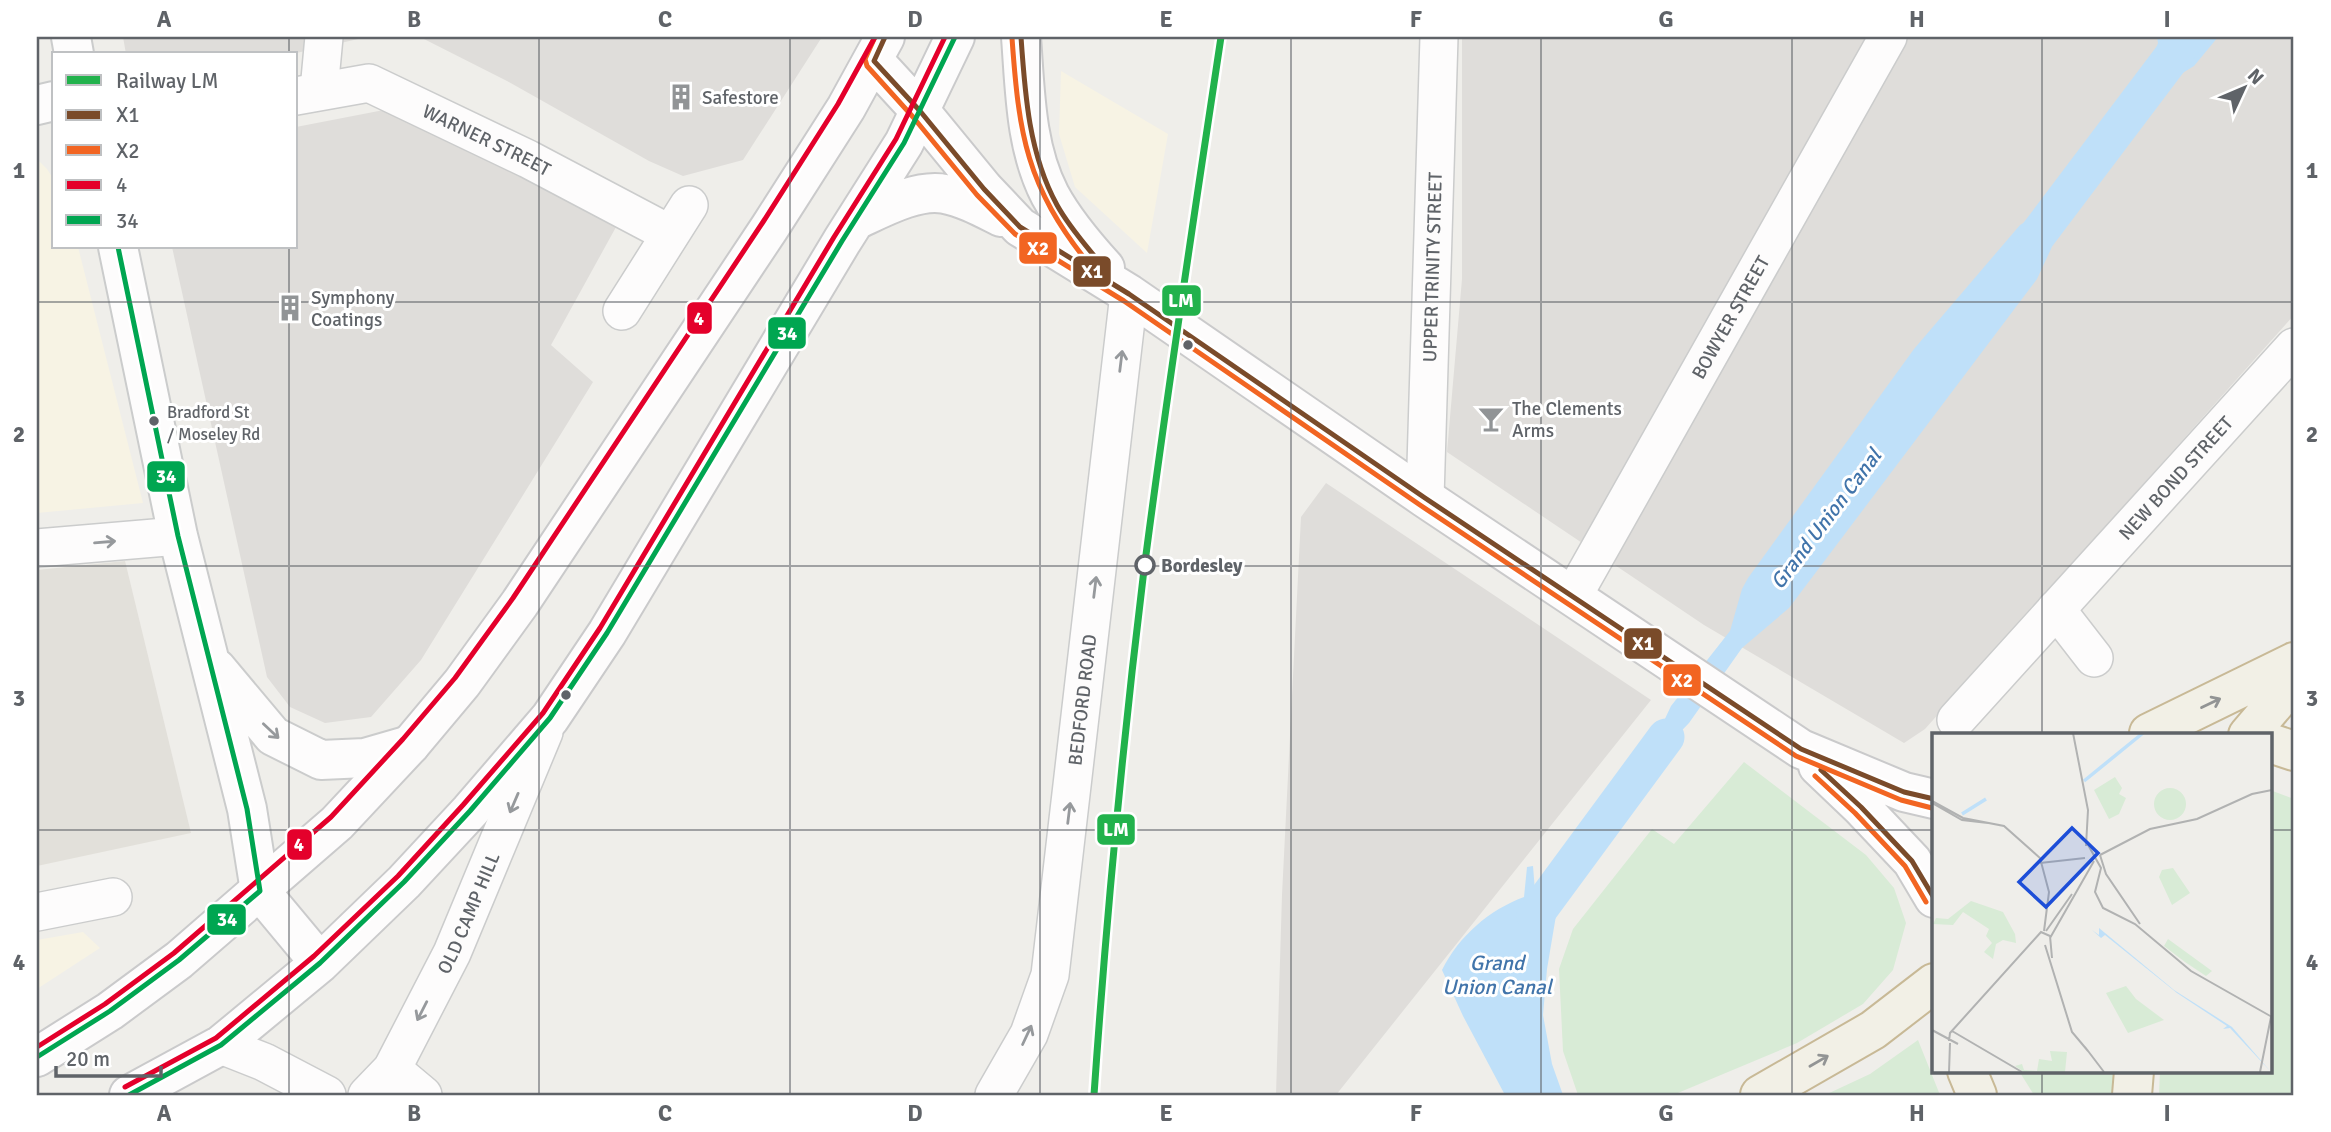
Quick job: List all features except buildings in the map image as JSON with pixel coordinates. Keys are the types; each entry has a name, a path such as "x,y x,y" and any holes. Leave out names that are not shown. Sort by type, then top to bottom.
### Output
{"highway":[{"path":"2149,733 2294,662"},
{"path":"2250,733 2294,681"},
{"path":"2272,744 2294,751"},
{"path":"1760,1095 1873,1030 1932,985"},
{"path":"1967,1072 1977,1095"},
{"path":"2132,1095 2134,1072"}],"main road":[{"path":"129,1095 222,1045 320,963 404,882 550,718 607,633 904,143 955,37"},
{"path":"1021,37 1026,108 1033,149 1050,194 1083,243 1129,294"},
{"path":"37,1058 110,1011 179,960 337,823 410,746 462,683 520,603 701,332 846,108 880,49 920,111 966,169 1020,227"},
{"path":"856,220 898,200 942,193 975,204 1020,227 1129,294 1425,498 1801,749 1912,861 1932,895"},
{"path":"118,248 178,536 247,809 260,891 320,963"},
{"path":"211,661 273,736 321,760 365,758 410,746"},
{"path":"1801,749 1904,792 1932,799"}],"street":[{"path":"307,93 324,37"},
{"name":"UPPER TRINITY STREET","path":"1425,498 1439,37"},
{"name":"BOWYER STREET","path":"1573,596 1888,37"},
{"name":"WARNER STREET","path":"307,93 369,83 528,159 680,220 622,311"},
{"name":"BEDFORD ROAD","path":"994,1095 1029,1034 1050,975 1129,294"},
{"name":"NEW BOND STREET","path":"1956,720 2294,347"},
{"path":"37,548 178,536"},
{"path":"2056,609 2094,658"},
{"name":"OLD CAMP HILL","path":"367,1095 392,1069 452,953 550,718"},
{"path":"37,912 113,897"},
{"path":"222,1045 264,1062 327,1095"},
{"path":"392,1069 423,1095"}],"shaded area":[{"path":"123,37 367,37 298,53 126,52"},
{"path":"420,37 822,37 743,160 683,176 649,161 507,81"},
{"path":"1462,37 2294,37 2294,315 1925,729 1904,743 1704,625 1447,452 1462,279"},
{"path":"1061,71 1168,134 1147,253 1075,187 1059,134"},
{"path":"389,109 621,218 551,345 593,382 421,660 371,717 325,723 290,707 267,677 172,248 298,248 298,127"},
{"path":"37,159 52,177 52,248 78,248 143,503 37,513"},
{"path":"1326,483 1651,700 1336,1095 1276,1095 1282,895 1301,517"},
{"path":"125,561 191,833 37,866 37,570"},
{"path":"83,932 100,948 37,989 37,940"}],"green space":[{"path":"1744,762 1866,855 1894,888 1906,923 1893,970 1863,1004 1797,1043 1673,1095 1578,1095 1563,1051 1559,969 1573,929 1652,829 1674,844"},
{"path":"2272,791 2294,799 2294,1095 2159,1095 2160,1072 2272,1072"},
{"path":"1918,1040 1940,1095 1825,1095 1870,1074"},
{"path":"2020,1072 2115,1072 2114,1095 2034,1095"}],"water":[{"path":"2157,37 2218,37 2194,66 2140,99 2158,43"},
{"path":"2066,197 2051,249 2037,279 1789,608 1742,648 1689,723 1638,776 1671,706 1730,631 1742,589 1748,578 1914,349 2020,225"},
{"name":"Grand Union Canal","path":"1533,866 1535,891 1563,874 1547,969 1543,1015 1552,1064 1563,1095 1505,1095 1442,970 1457,946 1476,926 1499,909 1524,897 1527,867"}],"waterway":[{"name":"Grand Union Canal","path":"2036,237 2187,37"},
{"name":"Grand Union Canal","path":"1535,915 1666,737"}],"rail line":[{"name":"LM","path":"1094,1095 1115,836 1143,578 1221,37"}],"transit line":[{"name":"X2","path":"875,37 865,59 867,66 977,195 1015,234 1124,301 1420,505 1796,756 1901,800 1932,808"},
{"name":"4","path":"37,1047 105,1004 174,953 331,817 455,678 513,598 763,222 838,104 875,37"},
{"name":"X1","path":"885,37 874,61 1020,227 1129,294 1425,498 1801,749 1904,792 1932,799"},
{"name":"4","path":"125,1087 216,1038 314,956 398,876 543,713 600,628 834,237 896,139 945,37"},
{"name":"34","path":"129,1095 221,1045 320,963 404,882 550,718 607,633 842,241 904,143 955,37"},
{"name":"X1","path":"1021,37 1030,124 1040,165 1061,212 1096,258"},
{"name":"X2","path":"1012,38 1018,103 1030,158 1051,209 1089,264"},
{"name":"34","path":"37,1057 110,1011 179,960 260,891 247,809 178,536 118,248"},
{"name":"X1","path":"1821,770 1861,807 1912,861 1932,895"},
{"name":"X2","path":"1815,776 1855,813 1905,866 1926,902"}],"place":[{"name":"Safestore","path":"681,97"},
{"name":"Symphony Coatings","path":"290,308"},
{"name":"The Clements Arms","path":"1491,419"},
{"name":"Bradford St / Moseley Rd","path":"154,421"},
{"name":"Bordesley","path":"1145,565"}]}
